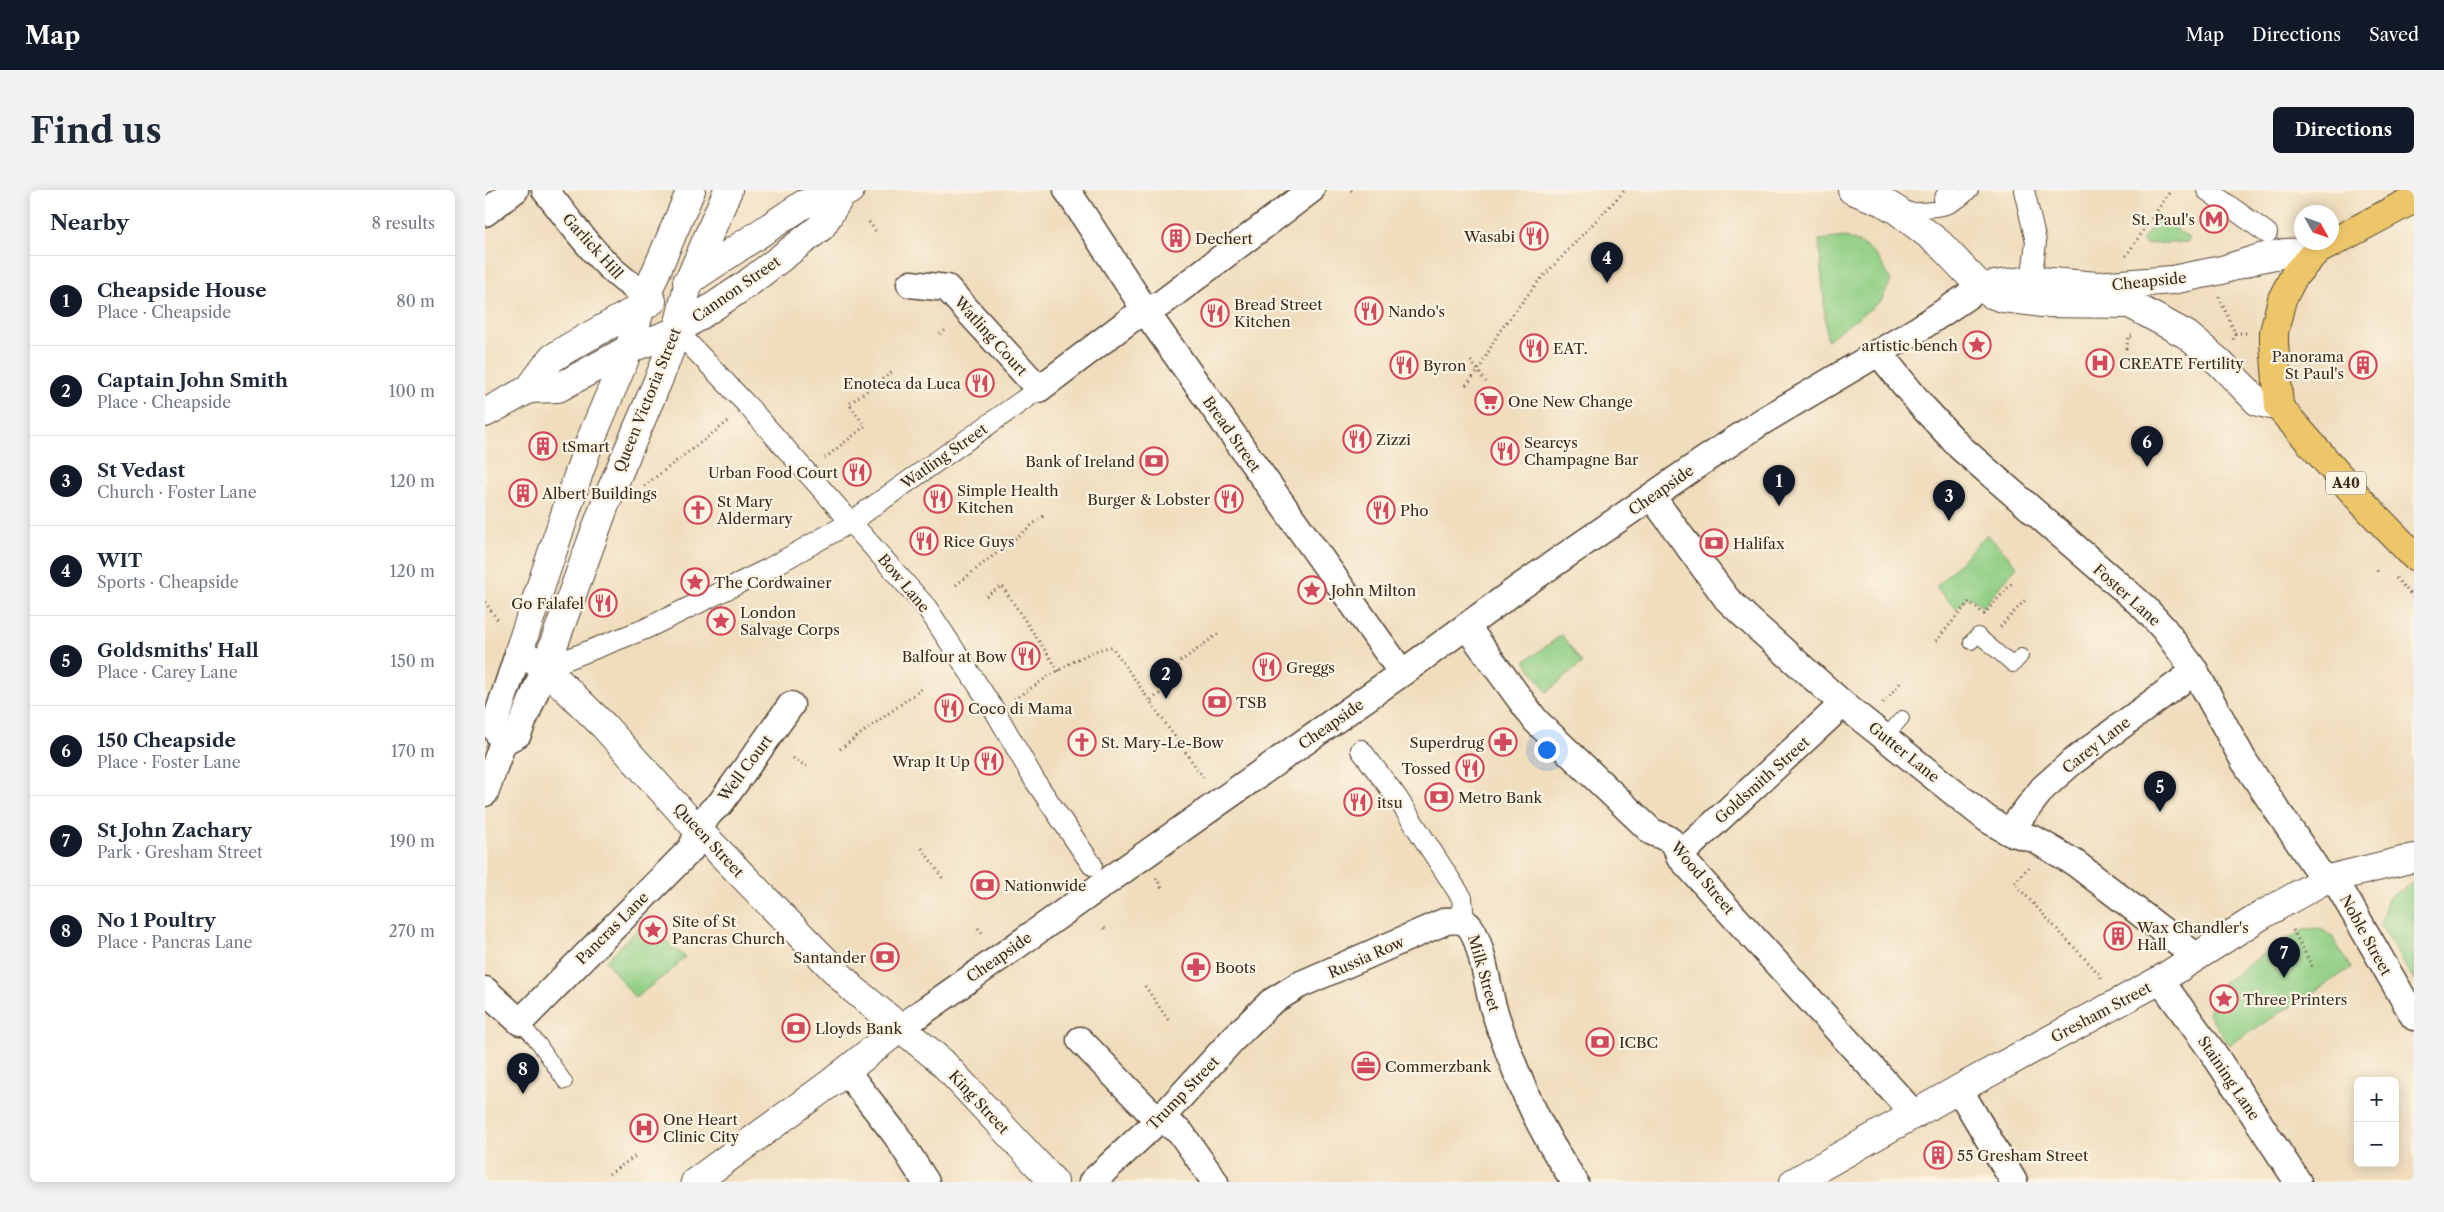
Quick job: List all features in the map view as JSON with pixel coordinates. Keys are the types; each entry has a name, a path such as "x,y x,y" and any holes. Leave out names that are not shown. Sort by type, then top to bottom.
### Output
{"main road":[{"path":"2279,407 2274,343 2276,321 2282,299 2293,276 2315,252 2414,199"},
{"name":"A40","path":"2279,407 2414,556"}],"street":[{"path":"485,213 515,190"},
{"name":"Garlick Hill","path":"545,190 603,260 644,301"},
{"path":"485,793 495,726 588,446 629,349 644,301 691,190"},
{"name":"Queen Victoria Street","path":"494,740 518,734 545,668 606,502 660,376 677,331 689,281 728,190"},
{"name":"Bread Street","path":"1067,190 1146,312 1402,674"},
{"name":"Watling Street","path":"545,668 653,624 768,569 851,522 1039,390 1130,320 1162,303 1311,190"},
{"path":"1852,190 1883,202 1898,211 1939,243 1981,287"},
{"path":"2024,190 2036,242 2033,266"},
{"path":"2207,190 2267,233"},
{"name":"Cannon Street","path":"529,389 558,388 629,349 677,331 729,296 821,227 845,192"},
{"name":"Cannon Street","path":"485,413 529,389 551,359 644,301 689,281 803,204 845,192"},
{"name":"Cheapside","path":"695,1182 846,1071 900,1028 1402,674 1519,587 1763,421 1917,330 1981,287 2029,280 2097,286 2172,280 2222,270 2260,258 2285,253 2315,252"},
{"name":"Watling Court","path":"910,284 947,288 1039,390"},
{"name":"Cheapside","path":"1981,287 1991,294 2003,298 2041,302 2130,304 2187,335 2219,362 2258,402 2279,407"},
{"name":"Bow Lane","path":"677,331 747,405 927,608 995,711 1035,781 1092,865"},
{"name":"Foster Lane","path":"1879,352 1921,405 1961,448 2144,607 2164,629 2195,671 2244,761 2329,879"},
{"name":"Gutter Lane","path":"1652,497 1727,599 1843,704 1894,727 1987,819 2009,832 2034,839 2075,863 2197,958"},
{"name":"Wood Street","path":"1467,627 1536,721 1652,832 1667,837 1678,846 1679,856 1915,1115"},
{"name":"Queen Street","path":"519,651 545,668 613,736 699,830 853,989 900,1028"},
{"name":"Carey Lane","path":"2009,832 2043,788 2071,763 2195,671"},
{"name":"Goldsmith Street","path":"1679,856 1843,704"},
{"name":"Well Court","path":"699,830 711,809 720,804 791,705"},
{"name":"Milk Street","path":"1361,750 1396,796 1462,898 1464,922 1474,933 1493,1006 1518,1081 1553,1152 1575,1182"},
{"name":"Pancras Lane","path":"520,1022 691,849 699,830"},
{"name":"Gresham Street","path":"1794,1182 1959,1089 2160,980 2262,915 2329,879 2414,858"},
{"name":"Noble Street","path":"2329,879 2414,1017"},
{"name":"Russia Row","path":"1271,1002 1299,985 1446,921 1464,922"},
{"name":"Staining Lane","path":"2160,980 2213,1051 2296,1180"},
{"path":"485,990 520,1022"},
{"name":"Trump Street","path":"1092,1182 1161,1118 1233,1039 1271,1002"},
{"name":"King Street","path":"900,1028 941,1061 1053,1182"},
{"path":"1080,1040 1147,1109 1181,1133 1215,1182"},
{"path":"846,1071 896,1135 926,1182"},
{"path":"1959,1089 2014,1182"}],"lane":[{"path":"1898,211 1949,208 1971,190"},
{"path":"1971,642 1978,635 2013,665 2021,656"},
{"path":"520,1022 539,1044 565,1082"}],"path":[{"path":"1351,190 1354,194"},
{"path":"1466,385 1478,371 1499,332 1537,283 1625,190"},
{"path":"2124,259 2171,190"},
{"path":"869,222 877,233"},
{"path":"2216,290 2235,333"},
{"path":"2126,350 2129,336 2137,337"},
{"path":"1471,361 1486,382"},
{"path":"807,472 865,426 849,404 892,372"},
{"path":"639,485 644,486 747,405"},
{"path":"956,585 1046,514"},
{"path":"1984,614 2013,582"},
{"path":"986,596 1001,586 1059,671"},
{"path":"1995,623 2000,627 2027,598"},
{"path":"1936,640 1969,602 1989,618"},
{"path":"1151,700 1168,688 1181,661 1218,634"},
{"path":"995,711 1059,671 1103,648 1112,647 1209,784"},
{"path":"1882,704 1901,682"},
{"path":"840,749 923,688"},
{"path":"793,758 807,767"},
{"path":"922,848 943,879"},
{"path":"2031,866 2014,883 2100,975 2103,984"},
{"path":"978,928 986,939"},
{"path":"1104,928 1107,932"},
{"path":"2292,929 2313,968"},
{"path":"1145,986 1169,1021"},
{"path":"609,1174 637,1155"}],"green space":[{"path":"2158,217 2189,238 2188,242 2145,244 2142,241"},
{"path":"1846,237 1874,253 1891,281 1881,301 1827,340 1819,240"},
{"path":"1987,534 2017,566 1983,607 1968,596 1956,609 1936,587"},
{"path":"1562,635 1582,663 1547,692 1525,661"},
{"path":"2414,882 2414,981 2380,924 2388,898"},
{"path":"644,922 685,957 677,963 677,966 635,998 606,961"},
{"path":"2320,928 2331,935 2351,968 2229,1045 2208,1013 2218,987 2258,958 2296,934 2306,929"}],"place":[{"name":"St. Paul's","path":"2214,219"},
{"name":"Wasabi","path":"1534,236"},
{"name":"Dechert","path":"1176,238"},
{"name":"WIT","path":"1607,283"},
{"name":"Nando's","path":"1369,311"},
{"name":"Bread Street Kitchen","path":"1215,313"},
{"name":"artistic bench","path":"1977,345"},
{"name":"EAT.","path":"1534,348"},
{"name":"CREATE Fertility","path":"2100,363"},
{"name":"Byron","path":"1404,365"},
{"name":"Panorama St Paul's","path":"2363,365"},
{"name":"Enoteca da Luca","path":"980,383"},
{"name":"One New Change","path":"1489,401"},
{"name":"Zizzi","path":"1357,439"},
{"name":"tSmart","path":"543,446"},
{"name":"Searcys Champagne Bar","path":"1505,451"},
{"name":"Bank of Ireland","path":"1154,461"},
{"name":"150 Cheapside","path":"2147,467"},
{"name":"Urban Food Court","path":"857,472"},
{"name":"Albert Buildings","path":"523,493"},
{"name":"Simple Health Kitchen","path":"938,499"},
{"name":"Burger & Lobster","path":"1229,499"},
{"name":"Cheapside House","path":"1779,506"},
{"name":"St Mary Aldermary","path":"698,510"},
{"name":"Pho","path":"1381,510"},
{"name":"St Vedast","path":"1949,521"},
{"name":"Rice Guys","path":"924,541"},
{"name":"Halifax","path":"1714,543"},
{"name":"The Cordwainer","path":"695,582"},
{"name":"John Milton","path":"1312,590"},
{"name":"Go Falafel","path":"603,603"},
{"name":"London Salvage Corps","path":"721,621"},
{"name":"Balfour at Bow","path":"1026,656"},
{"name":"Greggs","path":"1267,667"},
{"name":"Captain John Smith","path":"1166,699"},
{"name":"TSB","path":"1217,702"},
{"name":"Coco di Mama","path":"949,708"},
{"name":"St. Mary-Le-Bow","path":"1082,742"},
{"name":"Superdrug","path":"1503,742"},
{"name":"Wrap It Up","path":"989,761"},
{"name":"Tossed","path":"1470,768"},
{"name":"Metro Bank","path":"1439,797"},
{"name":"itsu","path":"1358,802"},
{"name":"Goldsmiths' Hall","path":"2160,812"},
{"name":"Nationwide","path":"985,885"},
{"name":"Site of St Pancras Church","path":"653,930"},
{"name":"Wax Chandler's Hall","path":"2118,936"},
{"name":"Santander","path":"885,957"},
{"name":"Boots","path":"1196,967"},
{"name":"St John Zachary","path":"2284,978"},
{"name":"Three Printers","path":"2224,999"},
{"name":"Lloyds Bank","path":"796,1028"},
{"name":"ICBC","path":"1600,1042"},
{"name":"Commerzbank","path":"1366,1066"},
{"name":"No 1 Poultry","path":"523,1094"},
{"name":"One Heart Clinic City","path":"644,1128"},
{"name":"55 Gresham Street","path":"1938,1155"}]}
